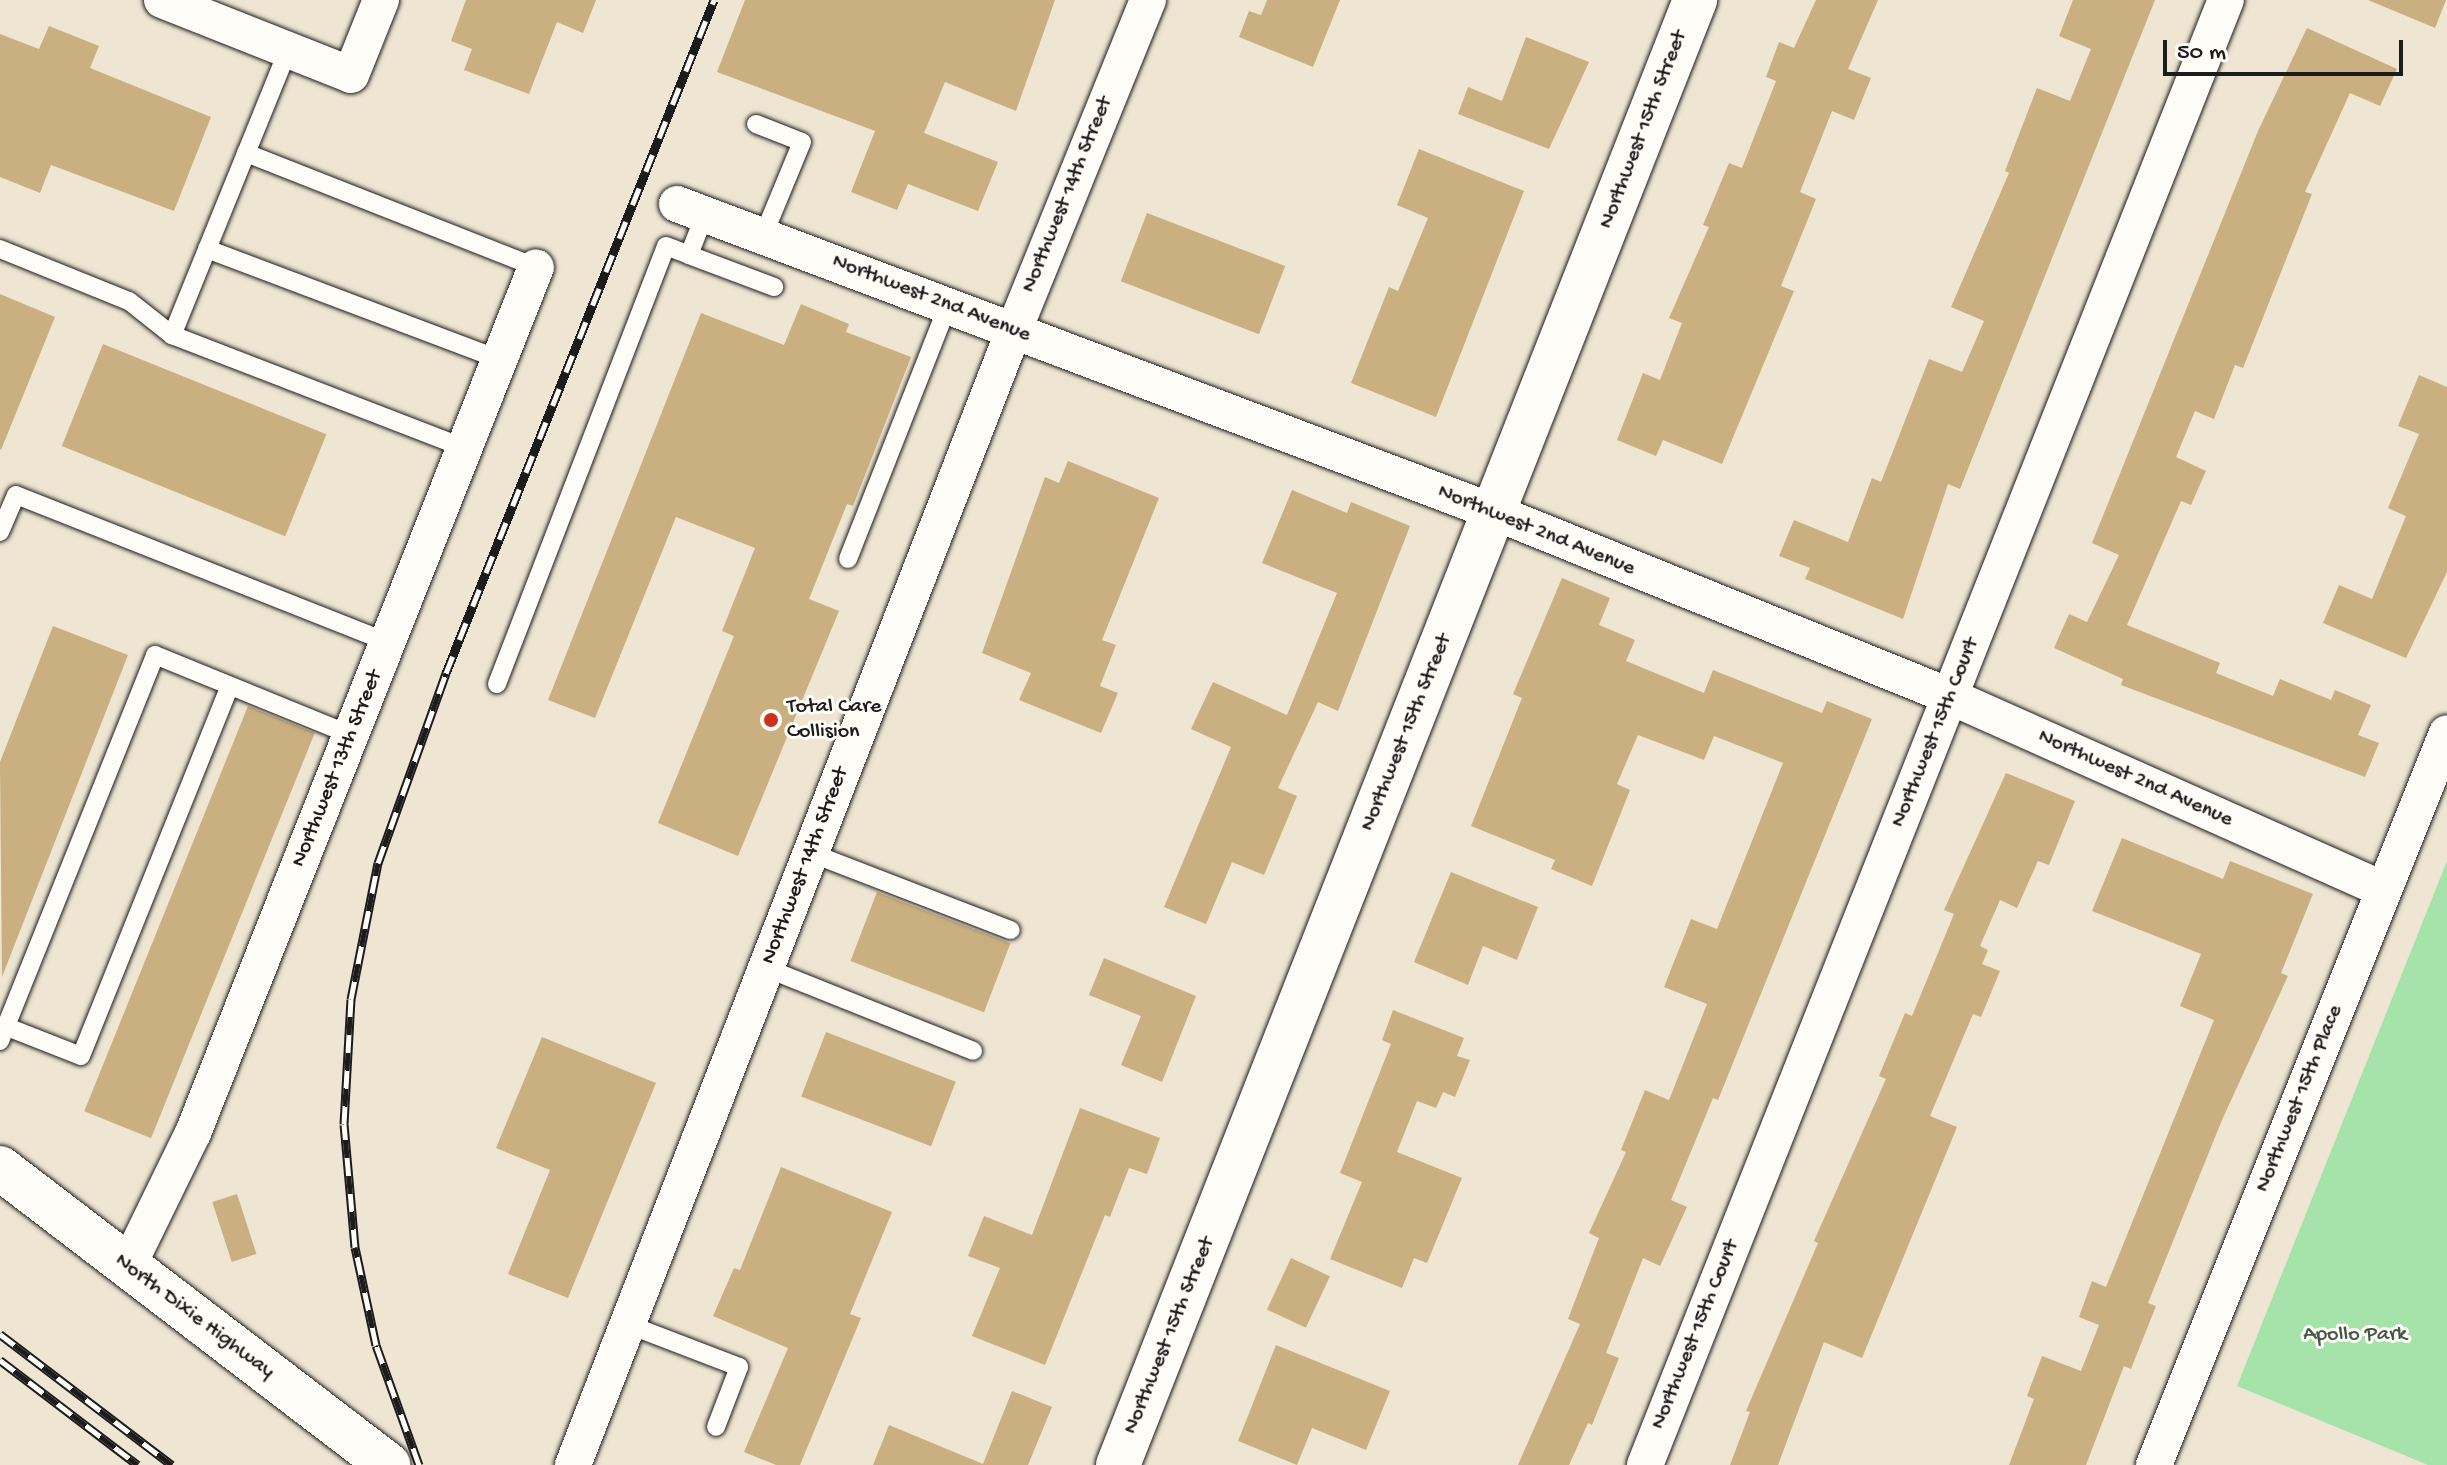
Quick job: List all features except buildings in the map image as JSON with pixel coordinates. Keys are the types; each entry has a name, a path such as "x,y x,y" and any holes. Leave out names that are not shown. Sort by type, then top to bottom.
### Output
{"street":[{"path":"162,0 351,75 381,0"},
{"name":"Northwest 14th Street","path":"573,1465 1014,330 1148,0"},
{"name":"Northwest 15th Street","path":"1118,1465 1695,0"},
{"name":"Northwest 15th Court","path":"1645,1465 2226,0"},
{"name":"Northwest 2nd Avenue","path":"691,209 1494,512 1951,697 2383,889"},
{"name":"Northwest 13th Street","path":"128,1266 193,1133 536,267"},
{"name":"Northwest 15th Place","path":"2154,1465 2447,733"},
{"name":"North Dixie Highway","path":"0,1168 388,1465"}],"lane":[{"path":"172,335 288,50"},
{"path":"756,124 802,142 763,236"},
{"path":"246,153 536,267"},
{"path":"689,255 691,209"},
{"path":"497,684 666,246 774,287"},
{"path":"0,249 129,301 172,335 465,448"},
{"path":"207,249 500,360"},
{"path":"848,559 948,305"},
{"path":"0,532 16,495 388,642"},
{"path":"230,686 81,1056 4,1034 155,655 351,735"},
{"path":"811,853 1011,930"},
{"path":"766,968 973,1051"},
{"path":"627,1324 739,1367 716,1427"}],"green space":[{"name":"Apollo Park","path":"2447,861 2447,1465 2428,1465 2237,1386"}],"railway":[{"path":"419,1465 376,1345 355,1247 344,1124 351,999 378,863 446,673 714,0"},
{"path":"0,1334 172,1465"},
{"path":"0,1360 138,1465"}],"place":[{"name":"Total Care Collision","path":"771,720"}]}
